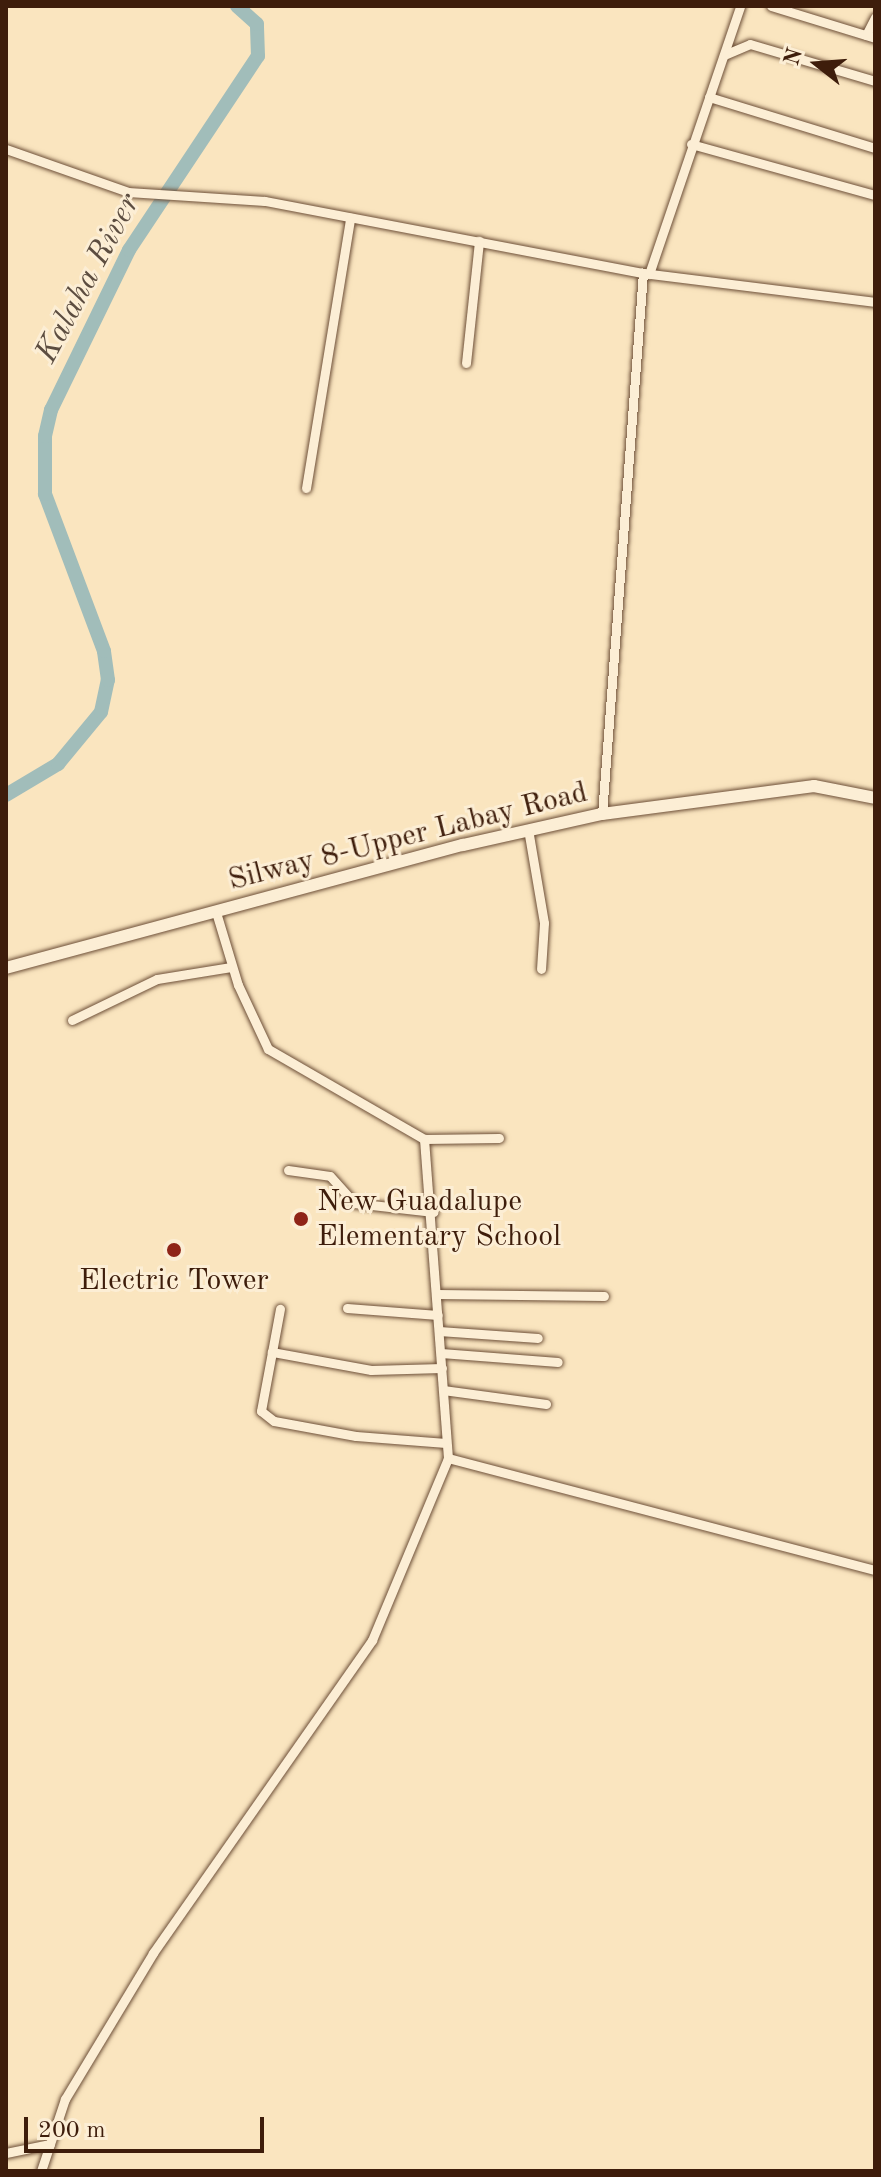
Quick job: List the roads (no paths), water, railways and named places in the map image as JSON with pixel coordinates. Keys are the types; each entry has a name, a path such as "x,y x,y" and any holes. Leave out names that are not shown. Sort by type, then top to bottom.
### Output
{"main road":[{"name":"Silway 8-Upper Labay Road","path":"6,968 528,829 602,814 814,786 875,798"}],"street":[{"path":"602,814 646,273 740,6"},
{"path":"771,6 870,36 875,17"},
{"path":"724,55 750,44 875,81"},
{"path":"709,97 875,148"},
{"path":"691,144 875,195"},
{"path":"6,149 71,177 145,194 265,201 646,273 875,302"},
{"path":"306,488 350,218"},
{"path":"466,363 479,241"},
{"path":"528,829 544,923 541,969"},
{"path":"216,912 231,967 268,1049 424,1139 499,1138"},
{"path":"72,1020 157,979 231,967"},
{"path":"41,2171 65,2099 153,1953 372,1640 448,1458 433,1212 424,1139"},
{"path":"288,1170 330,1176 352,1202 433,1212"},
{"path":"437,1294 604,1296"},
{"path":"347,1308 438,1315"},
{"path":"280,1309 261,1407 269,1419 368,1438 446,1443"},
{"path":"439,1331 538,1338"},
{"path":"272,1352 382,1371 442,1368"},
{"path":"441,1353 558,1362"},
{"path":"443,1390 546,1404"},
{"path":"448,1458 875,1570"},
{"path":"6,2153 50,2144"}],"waterway":[{"name":"Kalaha River","path":"6,795 58,764 101,712 108,680 104,651 45,494 45,436 51,410 129,250 258,56 257,24 237,6"}],"place":[{"name":"New Guadalupe Elementary School","path":"301,1219"},
{"name":"Electric Tower","path":"174,1250"}]}
